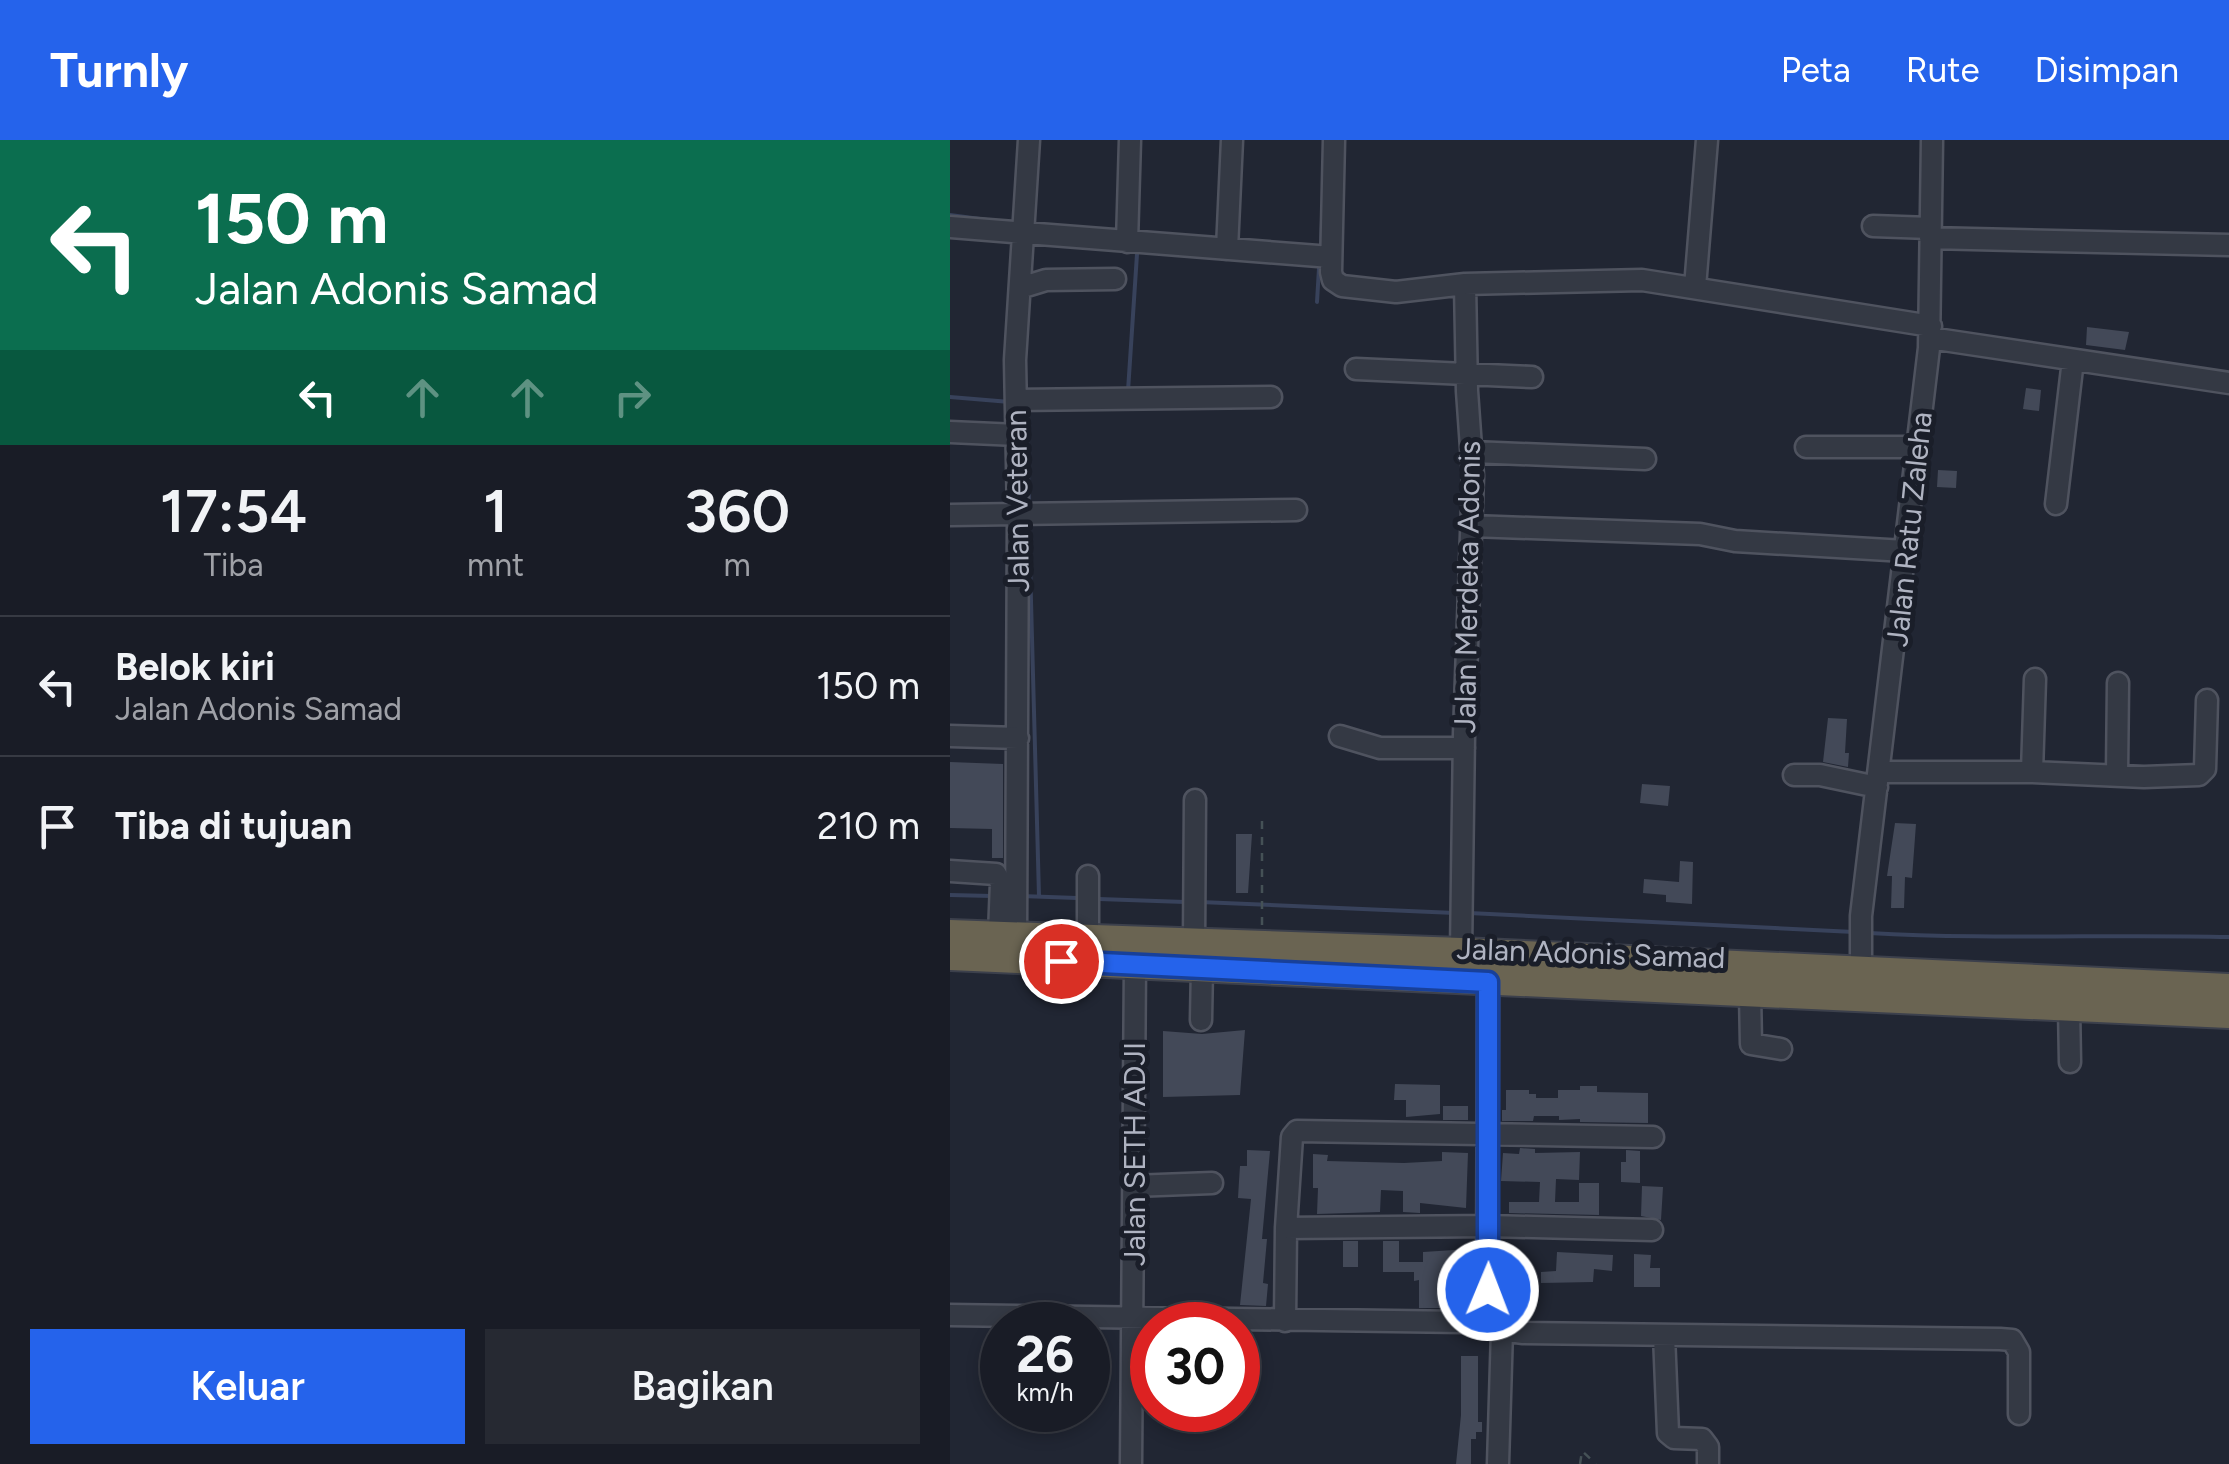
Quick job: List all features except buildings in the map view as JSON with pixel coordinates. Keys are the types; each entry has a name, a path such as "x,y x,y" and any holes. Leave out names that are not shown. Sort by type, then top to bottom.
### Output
{"highway":[{"path":"950,934 1008,920 1198,954"},
{"path":"1347,961 1461,941 1861,961 2229,988"},
{"name":"Jalan Adonis Samad","path":"950,956 1135,964 1198,954 1347,961 1488,982 2229,1014"}],"street":[{"name":"Jalan Veteran","path":"1008,920 1017,862 1016,400 1029,140"},
{"path":"1127,242 1130,140"},
{"path":"1228,249 1232,140"},
{"path":"1334,140 1331,257 1333,280 1342,286 1396,292 1465,284 1629,280 1695,287 2073,360 2229,383"},
{"path":"1695,287 1708,140"},
{"name":"Jalan Ratu Zaleha","path":"1861,961 1861,916 1930,332 1932,140"},
{"path":"1873,226 1930,233 2229,245"},
{"path":"950,227 1331,257"},
{"path":"1020,288 1046,280 1115,279"},
{"name":"Jalan Merdeka Adonis","path":"1461,941 1473,452 1465,284"},
{"path":"2056,504 2073,360"},
{"path":"1356,369 1532,377"},
{"path":"1016,400 1271,397"},
{"path":"950,432 1017,435"},
{"path":"1806,448 1918,447"},
{"path":"1473,452 1645,459"},
{"path":"950,516 1296,510"},
{"path":"1472,526 1700,534 1735,542 1906,551"},
{"path":"2032,772 2034,679"},
{"path":"2118,683 2118,775"},
{"path":"1794,774 1878,779 2032,772 2199,775 2205,770 2207,700"},
{"path":"950,736 1018,738"},
{"path":"1340,736 1380,748 1464,748"},
{"path":"1195,800 1194,902 1201,1020"},
{"path":"950,871 993,873 1001,882 1008,920"},
{"path":"1088,876 1088,937"},
{"name":"Jalan SETH ADJI","path":"1132,1302 1135,964"},
{"path":"1488,982 1489,1226 1498,1464"},
{"path":"1750,992 1751,1044 1781,1049"},
{"path":"2069,1008 2070,1062"},
{"path":"1284,1322 1292,1136 1297,1131 1654,1137"},
{"path":"1133,1186 1212,1184"},
{"path":"1286,1228 1489,1226 1652,1230"},
{"path":"950,1315 1130,1317"},
{"path":"1260,1321 1495,1326 1664,1335 2012,1340 2018,1352 2019,1414"},
{"path":"1664,1335 1668,1433 1674,1438 1702,1439 1708,1448 1708,1464"},
{"name":"Jalan SETH ADJI","path":"1131,1432 1131,1464"}],"path":[{"path":"1262,816 1262,925"},
{"path":"1580,1464 1582,1451 1596,1464"}],"waterway":[{"path":"950,215 995,221"},
{"path":"1321,245 1322,220"},
{"path":"1128,391 1137,254"},
{"path":"1317,302 1319,268"},
{"path":"950,397 1010,402"},
{"path":"1026,406 1029,504"},
{"path":"1029,527 1039,896"},
{"path":"950,895 992,896"},
{"path":"1021,896 1077,898"},
{"path":"1099,899 1185,902"},
{"path":"1200,902 1455,913"},
{"path":"1469,913 1854,932"},
{"path":"1869,933 2229,937"}],"route":[{"path":"1061,961 1488,982 1488,1290"}]}
